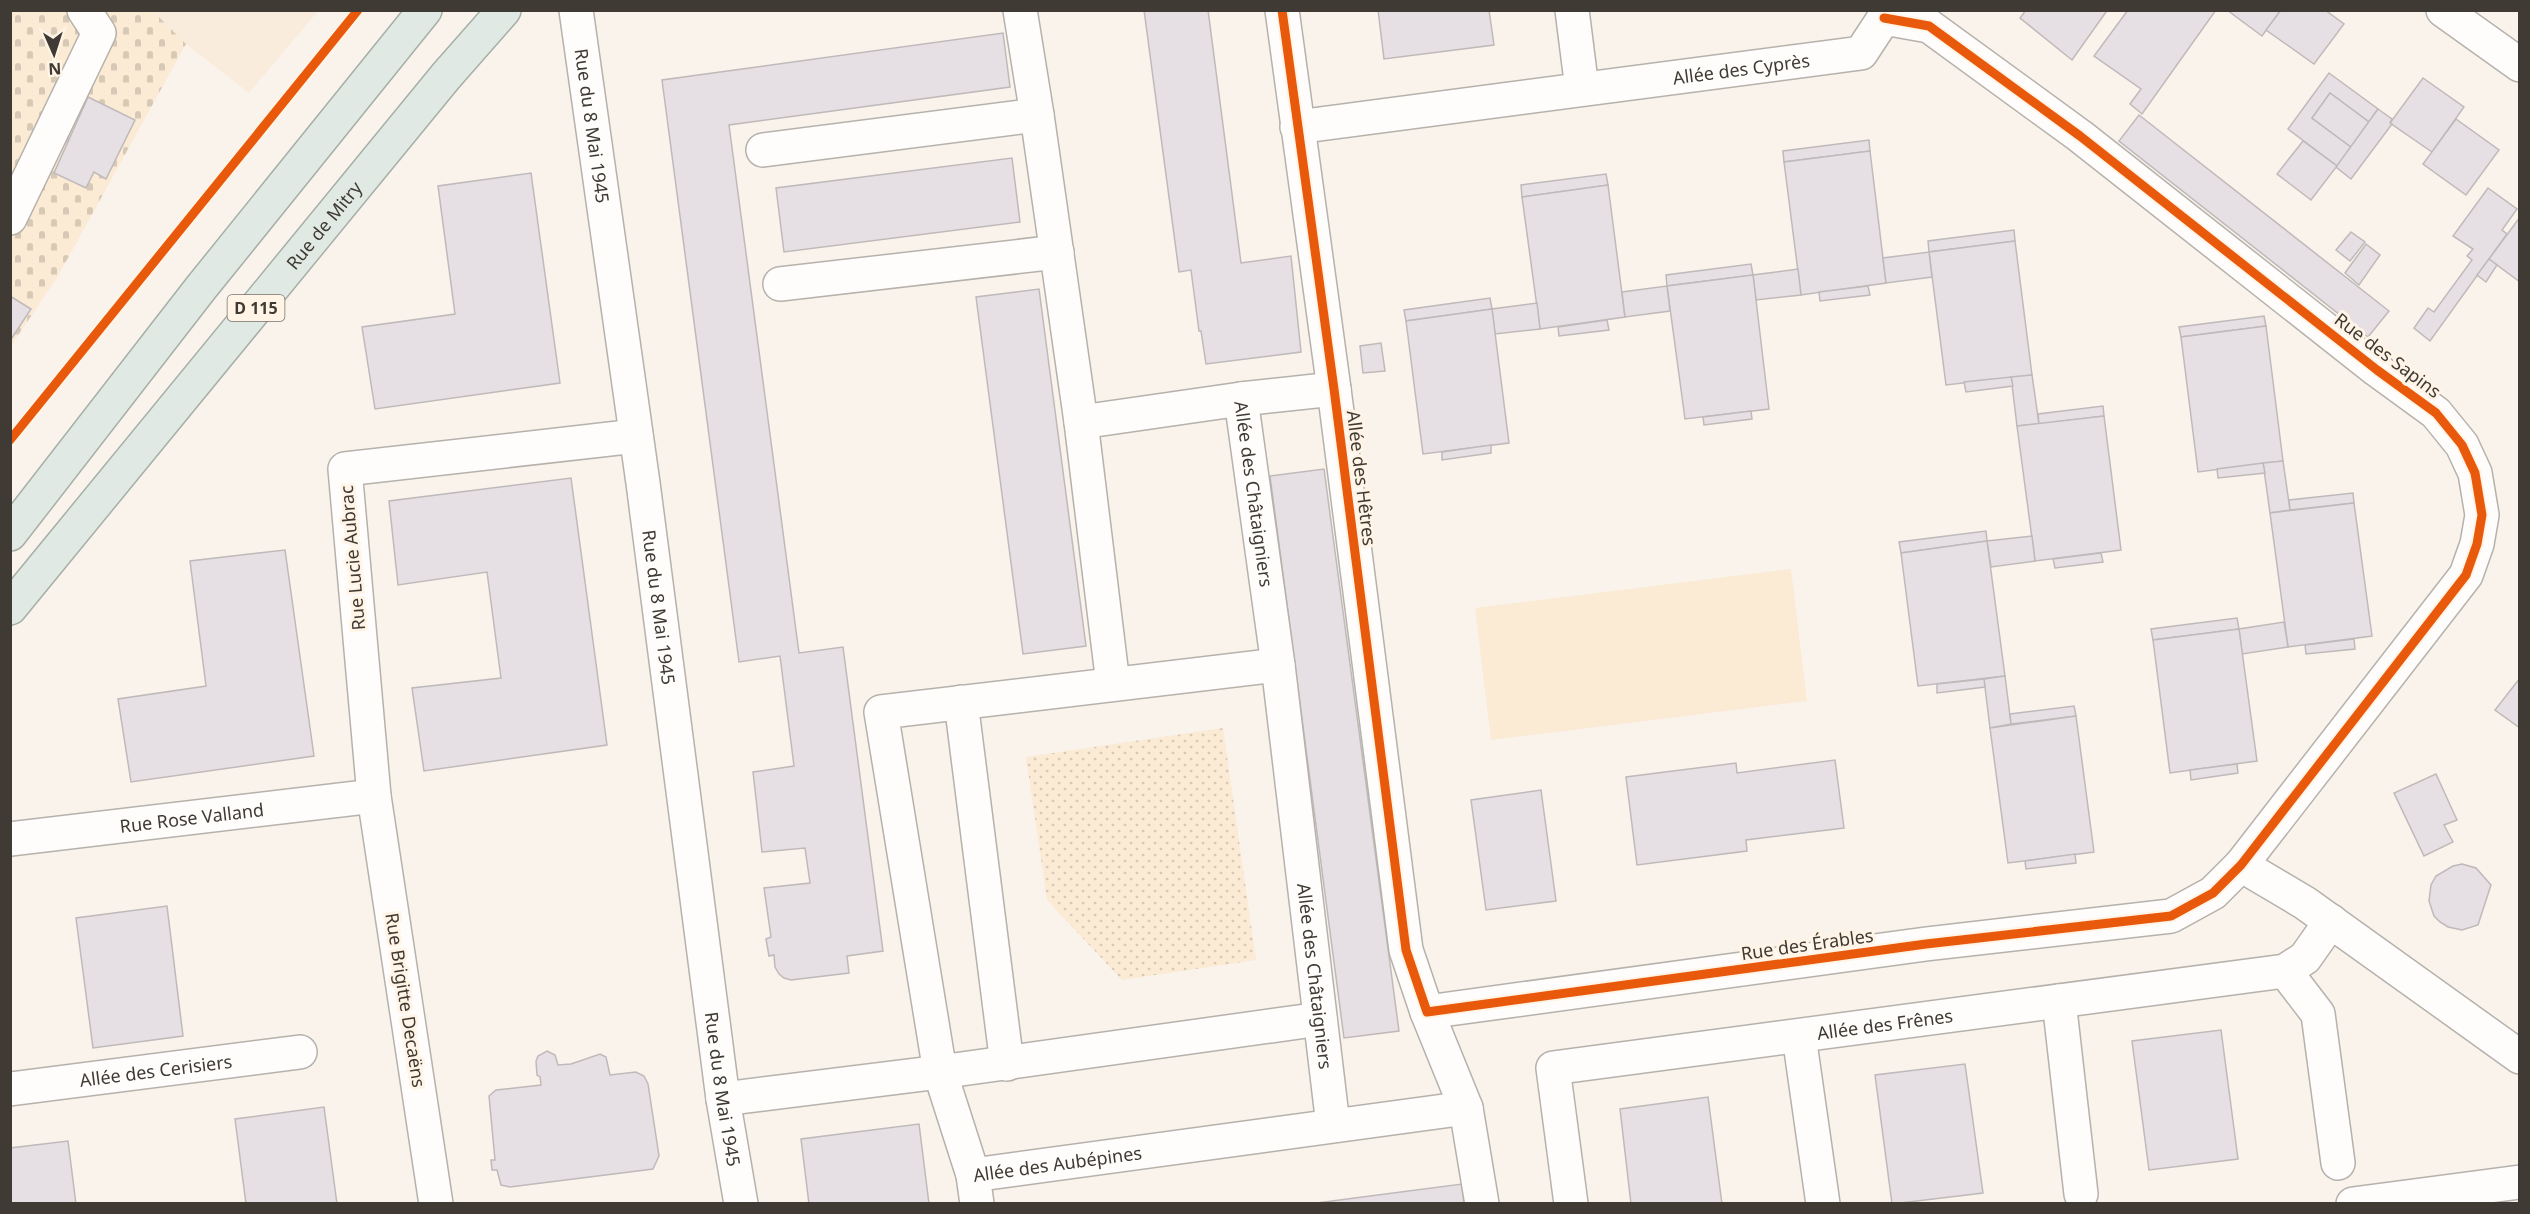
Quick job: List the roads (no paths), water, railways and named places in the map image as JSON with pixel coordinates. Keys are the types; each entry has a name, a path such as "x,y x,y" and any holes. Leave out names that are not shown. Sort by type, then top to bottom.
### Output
{"main road":[{"name":"D 115","path":"10,534 200,289 425,10"},
{"name":"Rue de Mitry","path":"10,608 446,76 504,10"}],"street":[{"path":"10,218 99,33 84,10"},
{"name":"Rue du 8 Mai 1945","path":"576,10 636,436 723,1098 741,1203"},
{"path":"1020,10 1081,422 1113,684"},
{"name":"Allée des Hêtres","path":"1282,10 1334,389 1406,950 1426,1012"},
{"path":"1572,10 1582,89"},
{"path":"2443,10 2520,66"},
{"name":"Allée des Cyprès","path":"1297,127 1861,53 1884,14"},
{"name":"Rue des Sapins","path":"1884,14 1929,26 2080,136 2377,370 2436,413 2462,445 2475,473 2482,515 2477,544 2466,575 2241,865"},
{"path":"763,150 1037,115"},
{"path":"780,284 1057,252"},
{"path":"1241,399 1334,389"},
{"name":"Allée des Châtaigniers","path":"1081,422 1241,399 1278,665 1333,1125"},
{"name":"Rue Lucie Aubrac","path":"374,796 345,469 636,436"},
{"path":"1006,1064 961,702 1278,665"},
{"name":"Allée des Aubépines","path":"961,702 881,712 940,1072 975,1189 1333,1125 1466,1108"},
{"name":"Rue Rose Valland","path":"10,839 374,796"},
{"name":"Rue Brigitte Decaëns","path":"374,796 436,1203"},
{"path":"2241,865 2305,903 2520,1057"},
{"name":"Rue des Érables","path":"1426,1012 1926,944 2171,916 2213,893 2241,865"},
{"name":"Allée des Frênes","path":"1571,1203 1553,1068 2285,971 2305,958 2331,921"},
{"path":"2285,971 2318,1014 2338,1163"},
{"path":"2060,1001 2081,1194"},
{"path":"1426,1012 1466,1108 1482,1203"},
{"path":"723,1098 1006,1064 1320,1019"},
{"path":"1799,1036 1823,1203"},
{"name":"Allée des Cerisiers","path":"10,1089 300,1052"},
{"path":"2353,1203 2520,1182"}]}
